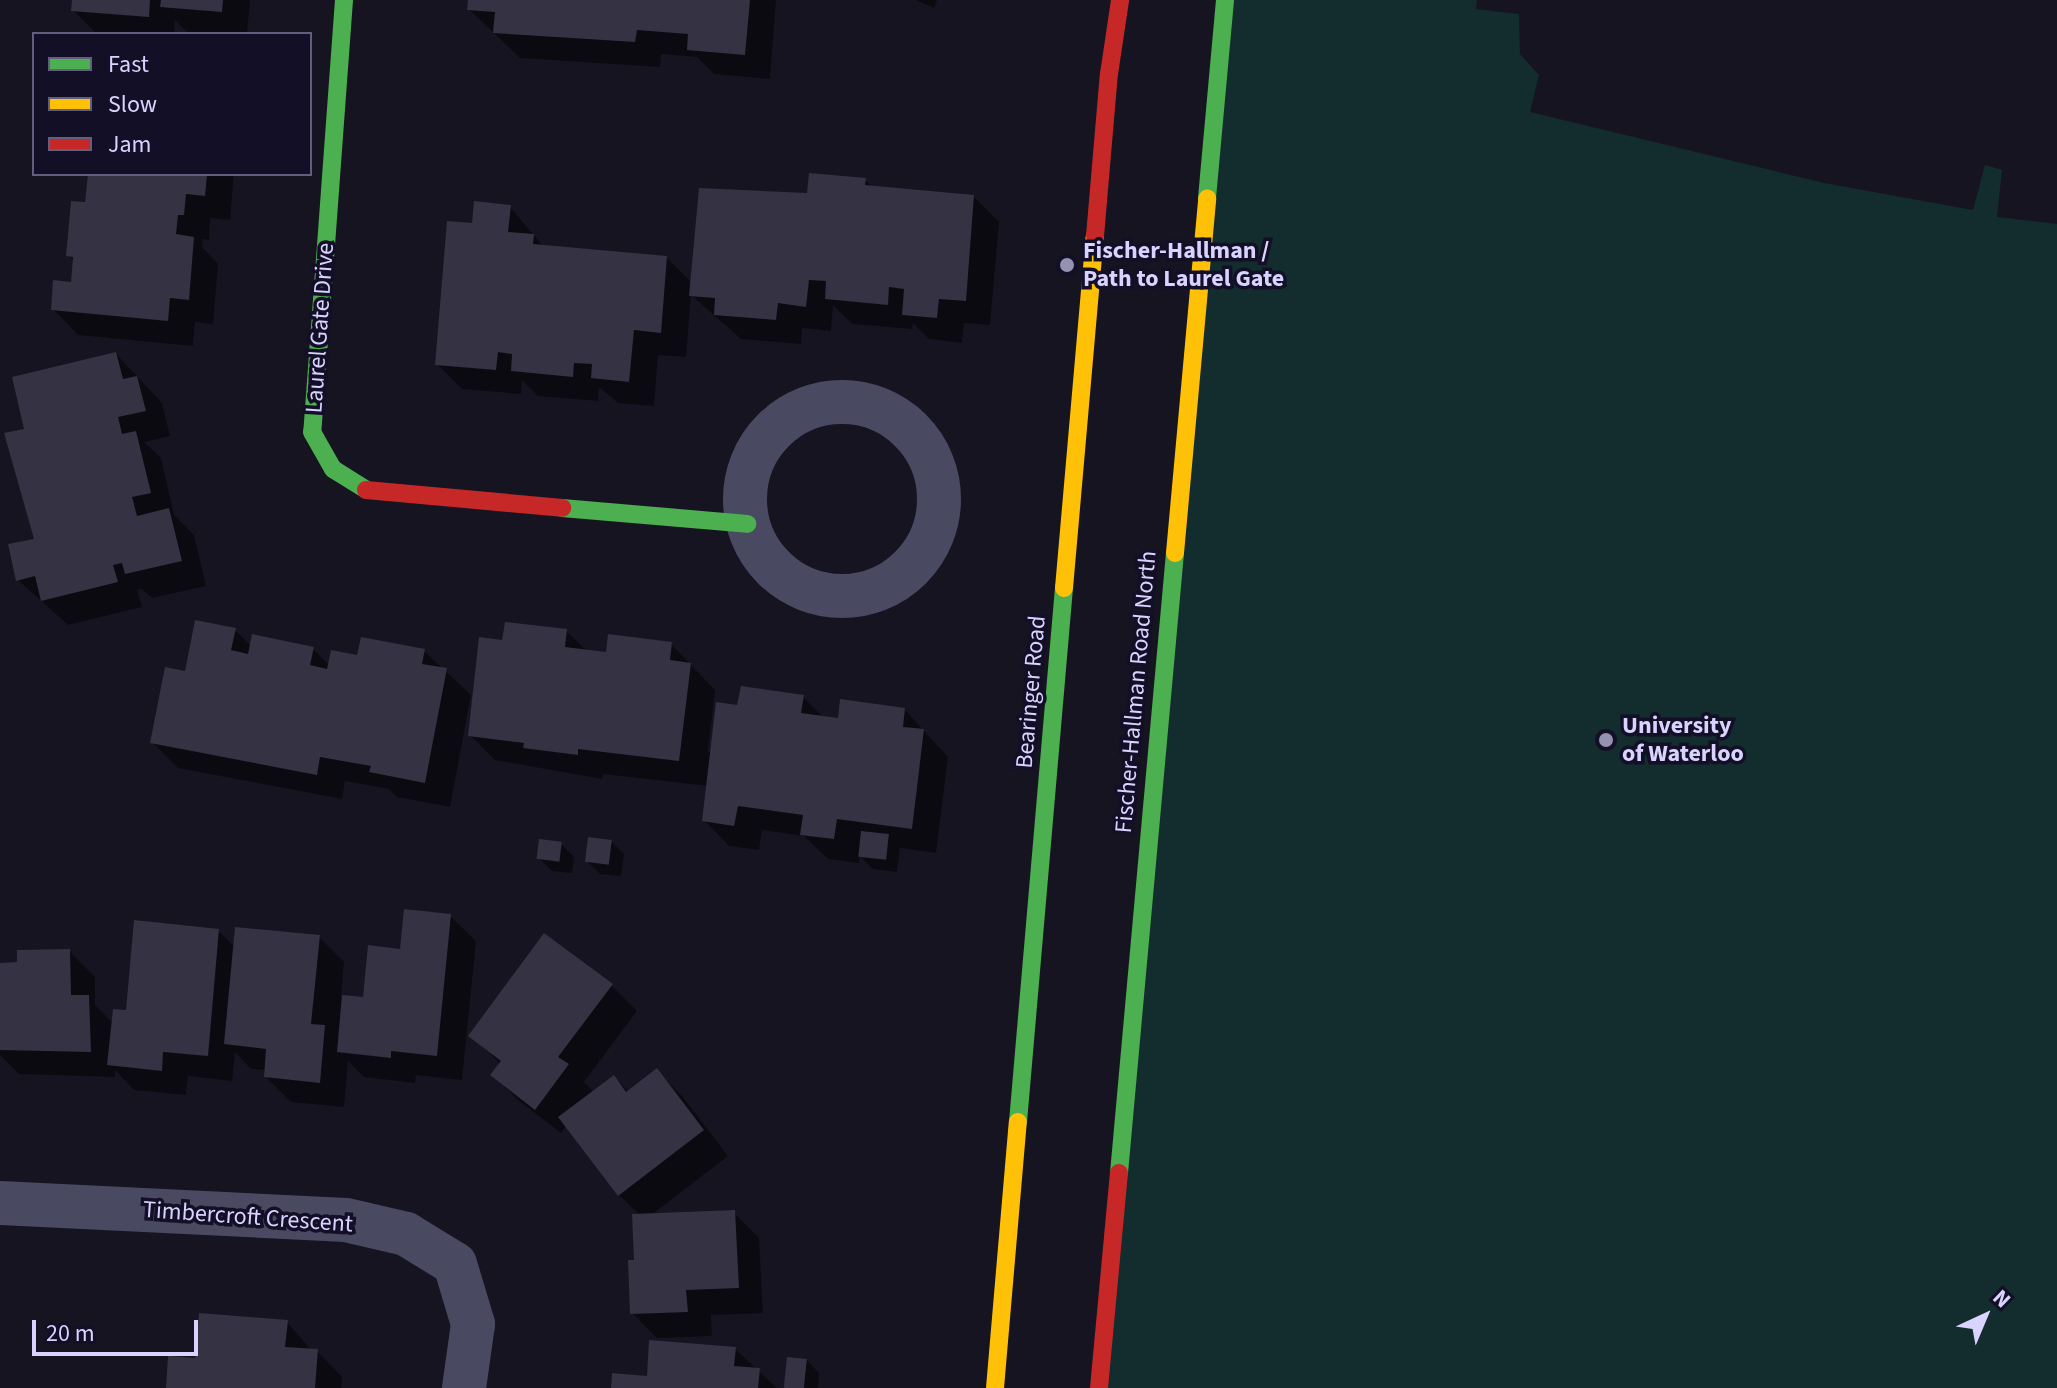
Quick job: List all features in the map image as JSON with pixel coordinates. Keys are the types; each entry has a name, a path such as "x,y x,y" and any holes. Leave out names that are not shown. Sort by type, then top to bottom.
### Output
{"main road":[{"name":"Laurel Gate Drive","path":"344,0 312,432 333,469 364,490 747,524"},
{"name":"Bearinger Road","path":"995,1388 1109,74 1120,0"},
{"name":"Fischer-Hallman Road North","path":"1099,1388 1225,0"}],"street":[{"path":"843,401 877,407 913,432 932,460 940,507 931,540 921,558 896,581 865,594 817,593 786,579 762,555 747,524 744,494 751,461 769,432 810,406 843,401"},
{"name":"Timbercroft Crescent","path":"0,1203 346,1220 406,1234 455,1264 473,1324 464,1388"}],"green space":[{"name":"University of Waterloo","path":"1221,0 1477,0 1476,9 1519,14 1520,54 1539,75 1530,112 1824,183 1973,210 1985,165 2002,170 1997,217 2057,224 2057,1388 1106,1388"}],"building":[{"path":"72,0 150,0 149,17 71,11"},
{"path":"161,0 223,0 222,12 160,7"},
{"path":"468,0 750,0 745,55 687,50 688,34 637,30 635,42 493,33 495,12 467,10"},
{"path":"809,173 866,178 865,185 974,195 966,301 939,299 937,318 902,315 904,289 889,287 888,305 825,299 826,281 809,280 806,307 778,303 776,320 714,315 715,298 689,296 699,188 807,193"},
{"path":"88,176 207,176 205,196 186,194 184,215 178,215 176,234 194,237 189,300 170,298 168,321 51,310 53,280 71,282 73,257 66,256 71,201 85,202"},
{"path":"474,201 511,205 508,232 534,234 533,244 667,256 661,333 634,330 629,382 591,378 592,364 574,363 573,377 511,371 512,354 498,352 496,370 435,365 447,221 472,223"},
{"path":"116,352 123,379 137,376 146,411 118,417 122,434 136,431 151,493 132,497 137,516 169,508 182,561 125,574 122,563 113,565 118,582 41,601 35,576 16,581 8,544 34,539 4,433 24,429 12,377"},
{"path":"195,620 236,628 231,650 248,654 252,634 314,647 310,665 327,669 331,650 357,655 361,637 425,649 422,664 447,668 425,783 369,772 371,766 320,757 317,775 150,743 165,667 185,671"},
{"path":"505,622 567,629 565,647 606,652 608,634 672,642 670,660 691,663 679,761 578,749 578,755 523,748 524,743 468,736 479,637 502,640"},
{"path":"741,686 804,695 801,713 838,718 840,699 905,708 903,727 924,729 912,829 837,819 834,839 800,835 803,815 738,806 734,826 702,821 716,702 737,705"},
{"path":"861,831 889,834 886,860 858,857"},
{"path":"588,837 612,840 609,865 585,862"},
{"path":"539,839 562,842 559,862 537,859"},
{"path":"404,909 451,914 437,1056 391,1051 391,1058 337,1052 342,995 363,997 368,945 400,949"},
{"path":"134,920 219,929 208,1056 163,1052 162,1071 107,1065 113,1009 126,1010"},
{"path":"235,927 320,935 311,1024 325,1025 320,1083 264,1077 266,1049 224,1044"},
{"path":"544,933 613,984 558,1057 569,1064 535,1110 490,1075 501,1061 468,1036"},
{"path":"70,949 71,995 89,995 91,1052 0,1050 0,963 17,962 17,950"},
{"path":"657,1068 704,1130 618,1196 558,1117 614,1075 626,1092"},
{"path":"735,1210 739,1288 686,1290 688,1312 630,1314 628,1260 634,1260 632,1214"},
{"path":"199,1313 288,1320 285,1347 318,1349 315,1388 166,1388 168,1356 195,1358"},
{"path":"649,1340 736,1347 734,1366 760,1368 758,1388 611,1388 612,1373 647,1376"},
{"path":"787,1357 807,1359 804,1388 784,1388"}],"traffic: fast":[{"path":"344,0 312,432 333,469 366,490"},
{"path":"1207,198 1225,0"},
{"path":"562,508 747,524"},
{"path":"1119,1173 1175,553"},
{"path":"1018,1122 1064,588"}],"traffic: slow":[{"path":"1175,553 1207,198"},
{"path":"1064,588 1095,236"},
{"path":"995,1388 1018,1122"}],"traffic: jam":[{"path":"1095,236 1109,74 1120,0"},
{"path":"366,490 562,508"},
{"path":"1099,1388 1119,1173"}],"place":[{"name":"Fischer-Hallman / Path to Laurel Gate","path":"1067,265"},
{"name":"University of Waterloo","path":"1606,740"}]}
